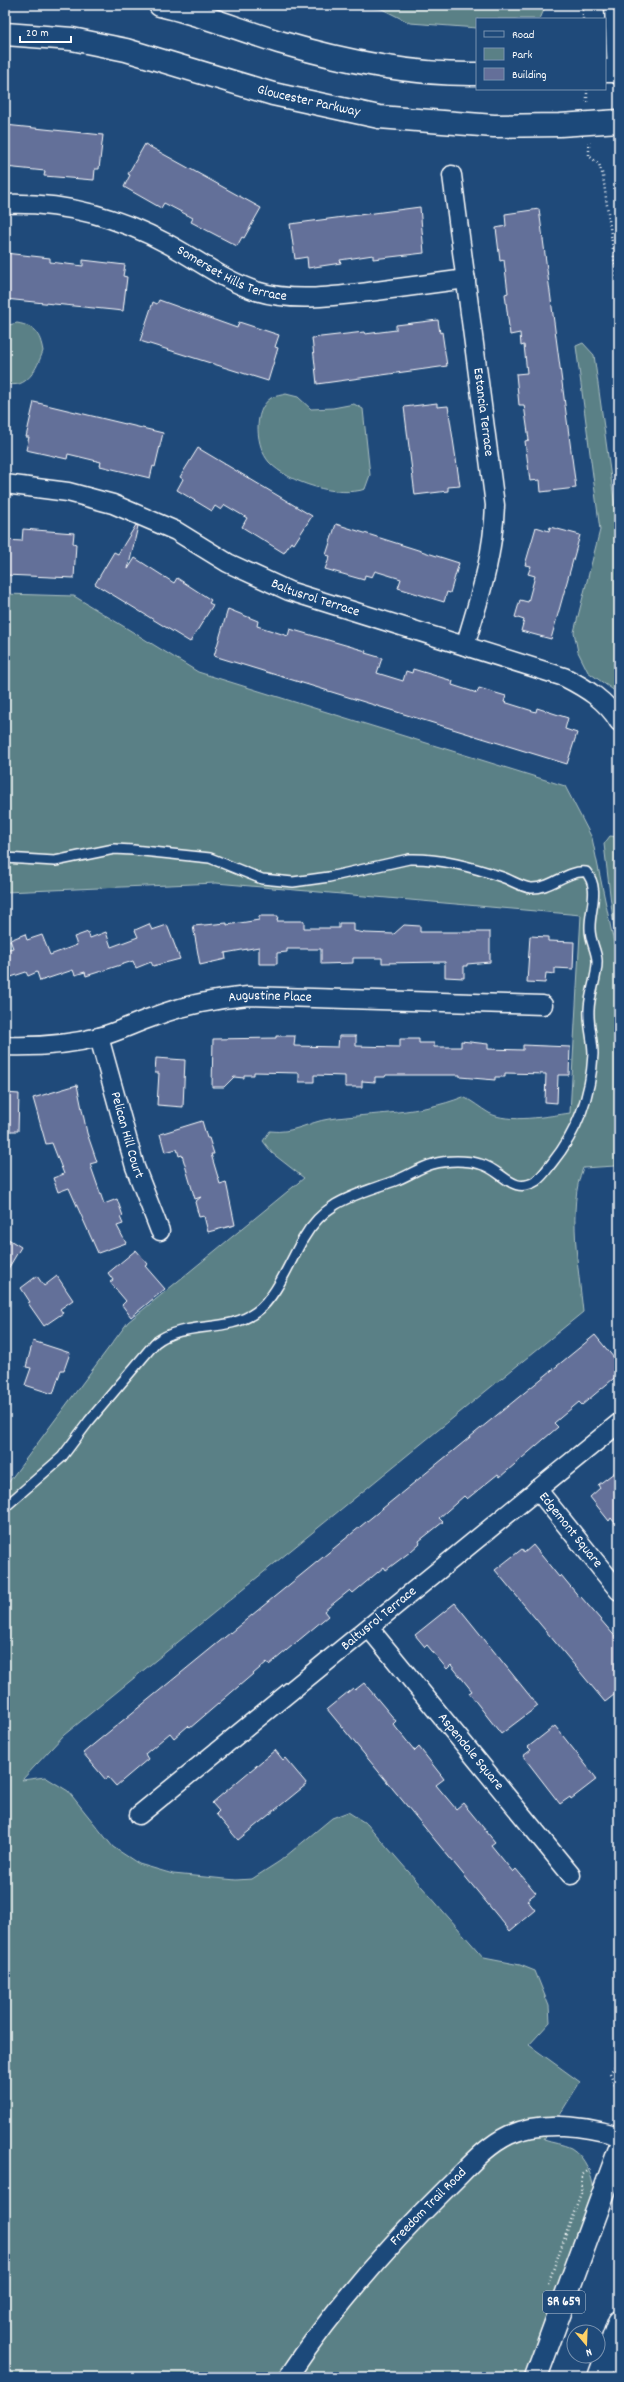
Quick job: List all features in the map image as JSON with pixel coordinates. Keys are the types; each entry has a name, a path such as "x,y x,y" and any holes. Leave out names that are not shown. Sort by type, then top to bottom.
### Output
{"main road":[{"path":"160,5 183,10 280,42 355,62 411,71 476,74"},
{"path":"606,71 619,71 616,5"},
{"name":"Gloucester Parkway","path":"5,34 72,39 126,50 273,94 379,117 494,126 619,121"},
{"name":"SR 659","path":"536,2377 619,2151"},
{"path":"599,2377 619,2322"}],"street":[{"name":"Estancia Terrace","path":"452,175 495,506 489,566 465,646"},
{"name":"Somerset Hills Terrace","path":"5,204 45,206 104,217 134,228 168,244 204,268 231,282 257,291 287,297 321,298 466,279"},
{"name":"Baltusrol Terrace","path":"5,484 68,492 113,504 176,531 228,563 289,592 564,677 582,686 600,700 619,722"},
{"name":"Augustine Place","path":"5,1046 37,1047 69,1044 100,1037 184,1006 216,999 248,996 543,1005"},
{"name":"Pelican Hill Court","path":"100,1037 136,1167 160,1231"},
{"name":"Baltusrol Terrace","path":"139,1815 369,1628 536,1489 619,1423"},
{"name":"Edgemont Square","path":"536,1489 619,1590"},
{"name":"Aspendale Square","path":"369,1628 572,1875"},
{"name":"Freedom Trail Road","path":"288,2377 318,2332 364,2275 416,2218 489,2147 510,2135 528,2129 557,2126 602,2131 619,2136"}],"lane":[{"path":"5,858 55,861 114,849 133,850 210,858 229,864 249,874 282,882 304,881 409,859 421,858 460,865 528,887 541,886 569,874 586,872 594,885 590,942 597,959 588,1012 592,1056 583,1105 574,1132 543,1175 528,1185 521,1186 508,1182 481,1164 455,1162 432,1164 379,1187 336,1203 322,1215 304,1236 270,1298 259,1311 231,1323 169,1334 155,1343 89,1421 62,1457 5,1507"}],"path":[{"path":"583,5 583,18"},
{"path":"586,90 589,123 589,156 600,164 603,176 619,293"},
{"path":"615,2085 610,2073 619,2061"},
{"path":"545,2292 581,2193 582,2175 592,2168"}],"green space":[{"path":"355,5 546,5 540,18 476,18 476,28 410,23 382,9"},
{"path":"17,323 28,326 36,332 43,351 38,364 30,376 25,381 13,385 5,383 5,326"},
{"path":"583,343 594,355 619,536 619,694 588,672 578,652 574,632 600,530 576,346"},
{"path":"286,394 298,397 311,409 333,408 354,404 363,409 370,475 365,489 342,492 315,487 288,476 269,462 261,448 259,439 258,429 261,411 271,398"},
{"path":"5,594 74,596 198,672 565,786 592,838 618,962 604,844 610,836 619,837 619,1163 615,1166 583,1168 578,1183 575,1219 577,1258 583,1312 64,1735 22,1780 45,1777 68,1791 113,1847 139,1864 173,1874 236,1880 252,1879 280,1861 332,1818 348,1812 367,1824 484,1958 520,1965 535,1971 549,2006 550,2022 529,2045 580,2082 544,2140 571,2148 581,2156 592,2179 594,2191 526,2377 5,2377 5,1487 128,1322 304,1178 272,1153 263,1141 270,1131 286,1131 321,1120 414,1110 447,1103 463,1097 489,1113 507,1118 517,1119 570,1113 581,915 216,883 5,892"}],"building":[{"path":"5,125 103,135 99,169 95,169 94,180 44,176 45,171 5,167"},
{"path":"145,144 261,208 244,238 242,237 237,246 191,222 193,218 164,203 161,208 124,187 130,175 128,174"},
{"path":"420,207 424,253 373,259 373,255 340,260 341,263 308,268 307,257 295,259 290,224"},
{"path":"539,209 576,488 541,492 540,480 530,481 525,441 529,440 524,405 519,405 516,374 527,373 524,345 521,346 520,333 510,335 505,294 508,293 504,260 500,261 496,228 506,226 505,214"},
{"path":"5,253 50,258 50,262 83,266 83,260 125,265 123,276 127,277 123,311 5,299"},
{"path":"159,300 237,328 239,322 279,335 275,347 278,348 268,381 140,341 153,302 157,304"},
{"path":"438,320 440,333 442,332 447,366 317,384 312,338 396,330 396,325"},
{"path":"34,402 163,433 155,467 153,466 150,478 100,466 101,462 68,454 67,459 26,450 29,437 26,437"},
{"path":"437,403 437,407 448,406 460,486 448,487 448,491 415,495 404,407"},
{"path":"198,448 312,516 294,544 291,542 284,553 242,527 247,518 225,505 221,510 215,506 212,511 177,490 183,479 180,477"},
{"path":"336,524 459,563 450,593 447,592 444,602 398,588 401,579 375,571 372,577 365,575 364,580 325,569 330,556 326,555"},
{"path":"136,525 138,526 128,569 135,558 174,583 177,578 211,600 209,603 213,605 190,642 95,584 114,552 118,554"},
{"path":"536,527 549,531 550,527 580,535 551,639 521,631 524,620 515,617 520,600 528,602 535,576 528,574 531,566 525,565"},
{"path":"23,529 74,533 73,543 76,544 74,578 5,575 5,540 22,541"},
{"path":"228,609 258,621 257,626 288,636 290,629 366,651 365,653 382,658 377,673 403,681 406,671 412,673 413,669 453,681 452,685 477,693 479,688 506,696 504,702 536,712 537,708 568,718 565,729 577,733 567,764 214,656"},
{"path":"259,916 278,916 277,921 304,921 304,928 339,928 339,923 354,923 354,931 365,933 394,934 404,925 420,926 420,932 490,932 490,962 467,964 467,966 464,966 464,978 445,977 445,962 382,963 382,958 353,958 353,963 321,964 321,949 287,949 287,952 277,953 277,964 259,964 259,947 225,953 226,959 200,965 193,926 227,923 227,925 259,920"},
{"path":"149,924 152,930 167,925 180,959 153,966 151,962 136,968 133,961 86,976 85,972 75,975 73,970 40,981 37,972 28,976 26,972 11,977 5,961 5,950 13,948 10,940 25,934 27,940 42,935 50,955 77,945 74,937 88,932 90,938 106,932 111,947 138,937 135,930"},
{"path":"530,936 548,937 548,941 574,942 573,969 555,968 555,974 546,973 545,983 527,982"},
{"path":"276,1036 295,1036 294,1046 338,1047 339,1036 356,1036 356,1046 400,1047 400,1039 419,1039 419,1043 434,1043 434,1047 461,1047 461,1041 488,1044 488,1049 523,1050 523,1045 570,1047 569,1075 558,1075 557,1103 545,1102 546,1074 505,1073 505,1077 495,1077 495,1080 460,1077 460,1075 386,1075 385,1077 375,1077 375,1082 362,1081 362,1087 345,1087 345,1076 314,1075 314,1082 299,1082 299,1073 254,1072 254,1075 244,1075 244,1078 234,1077 224,1087 212,1087 213,1039 276,1038"},
{"path":"156,1058 185,1060 183,1107 157,1105 159,1073 155,1073"},
{"path":"77,1085 87,1133 97,1162 90,1164 104,1204 117,1199 123,1216 120,1217 123,1224 117,1226 126,1243 98,1253 69,1188 58,1192 53,1178 64,1174 52,1143 46,1144 33,1098"},
{"path":"5,1093 19,1094 18,1131 5,1131"},
{"path":"202,1121 214,1154 211,1154 220,1184 226,1182 235,1225 208,1232 204,1216 199,1217 195,1202 201,1197 195,1199 182,1155 179,1156 177,1149 165,1152 160,1134"},
{"path":"5,1237 21,1247 5,1274"},
{"path":"136,1250 148,1264 145,1266 165,1289 131,1317 122,1305 126,1301 110,1282 113,1280 108,1273"},
{"path":"37,1276 44,1286 57,1276 73,1300 60,1309 63,1313 44,1326 28,1303 30,1302 21,1288"},
{"path":"595,1335 619,1364 619,1374 582,1405 579,1402 554,1423 558,1427 500,1477 498,1474 467,1499 464,1496 439,1518 443,1522 419,1541 420,1543 410,1552 386,1570 384,1567 353,1593 350,1590 324,1611 328,1616 269,1665 267,1662 190,1728 188,1726 174,1738 170,1733 145,1754 148,1759 116,1786 108,1777 106,1780 83,1753"},
{"path":"33,1341 70,1353 64,1370 61,1370 53,1394 25,1385 31,1368 26,1367"},
{"path":"619,1469 619,1528 611,1518 609,1521 590,1497 600,1488 598,1485"},
{"path":"533,1545 559,1577 561,1575 619,1641 619,1691 605,1702 495,1570 522,1549 524,1553"},
{"path":"455,1603 538,1706 501,1734 469,1693 472,1691 451,1665 447,1669 427,1645 425,1647 415,1635"},
{"path":"364,1683 396,1721 393,1724 415,1751 419,1747 444,1779 436,1785 456,1809 463,1803 495,1842 491,1845 513,1872 516,1869 536,1893 527,1900 535,1910 510,1931 327,1709 353,1688 355,1690"},
{"path":"555,1726 597,1779 571,1799 570,1797 560,1804 523,1756 531,1750 528,1747"},
{"path":"275,1750 283,1760 285,1758 307,1784 238,1840 216,1814 219,1811 212,1803"}]}
